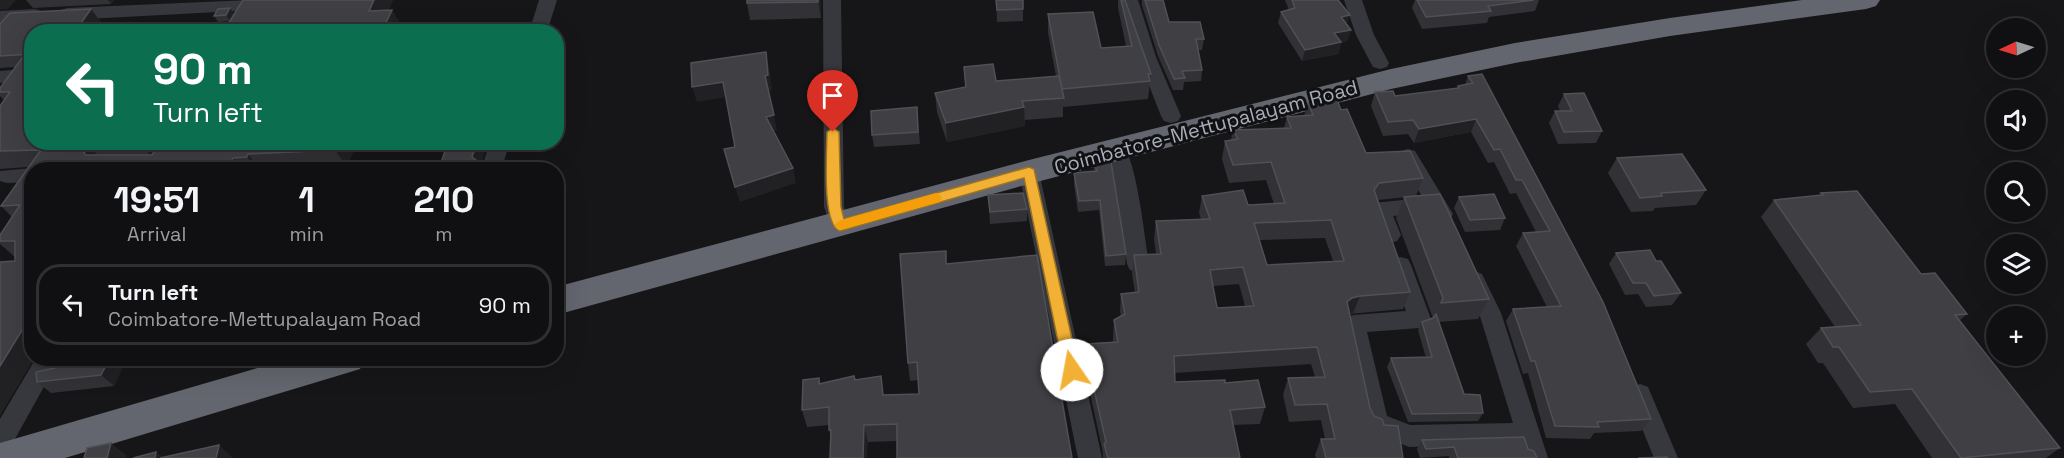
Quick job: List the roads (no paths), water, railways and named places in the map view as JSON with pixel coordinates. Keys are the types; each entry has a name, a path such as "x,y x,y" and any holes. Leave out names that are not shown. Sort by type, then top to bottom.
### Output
{"highway":[{"path":"837,216 1171,116 1385,71 1509,37 1749,0"},
{"name":"Coimbatore-Mettupalayam Road","path":"564,298 617,275 837,216 1117,150 1385,71 1480,71 1670,27 1866,0"},
{"path":"564,279 617,275"},
{"path":"3,445 245,366"},
{"path":"3,445 315,366"}],"street":[{"path":"0,34 7,16 27,0"},
{"path":"540,24 548,0"},
{"path":"832,0 837,216"},
{"path":"1129,0 1147,57 1171,116"},
{"path":"1353,0 1365,35 1385,71"},
{"path":"7,16 252,3"},
{"path":"241,23 252,3"},
{"path":"0,77 24,75"},
{"path":"1117,150 1138,264"},
{"path":"1388,158 1407,154 1439,204 1452,235"},
{"path":"1029,172 1090,458"},
{"path":"7,176 24,175"},
{"path":"1439,204 1380,209 1420,320 1354,324 1377,423 1409,436 1529,433"},
{"path":"1466,265 1490,313 1536,458"},
{"path":"3,445 45,366"},
{"path":"1633,375 1666,458"}]}
